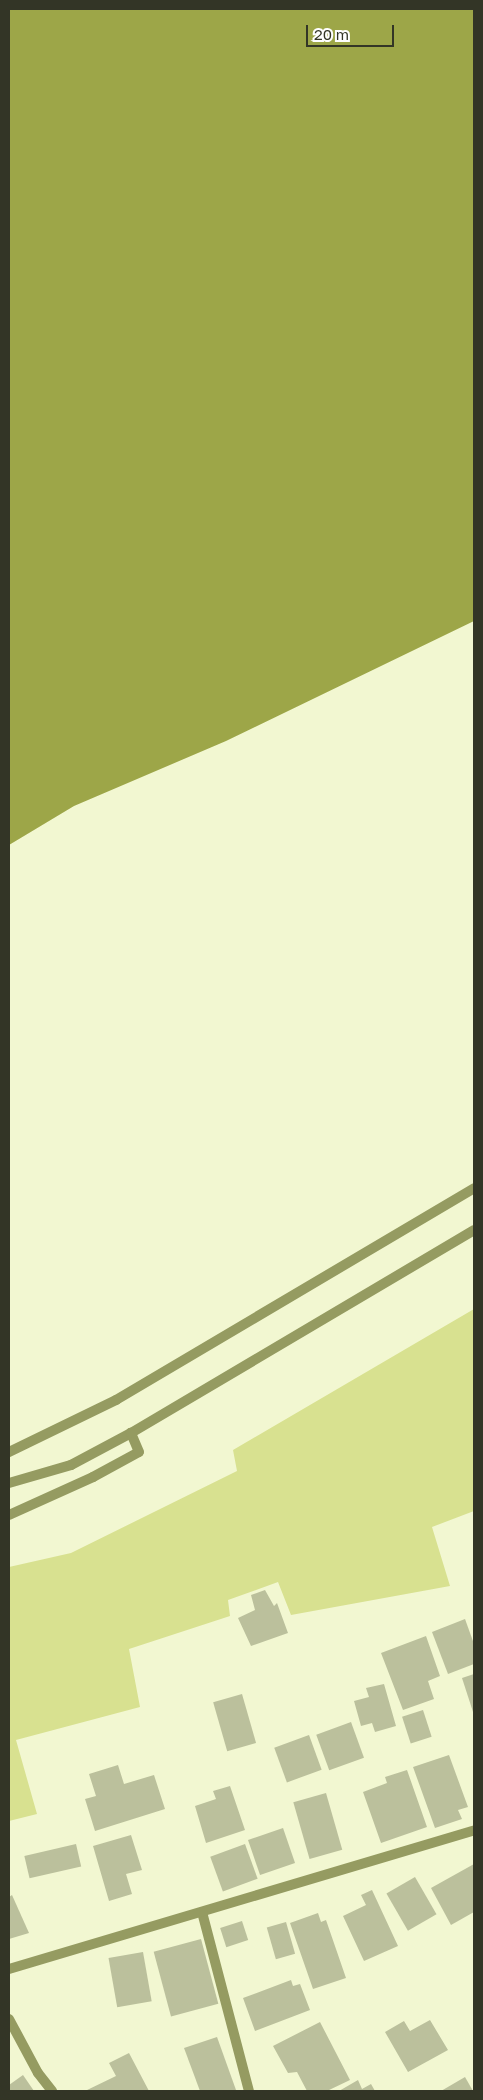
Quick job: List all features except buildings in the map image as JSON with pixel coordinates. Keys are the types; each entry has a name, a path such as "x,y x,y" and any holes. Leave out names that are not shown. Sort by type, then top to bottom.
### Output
{"street":[{"path":"9,1452 116,1400 474,1188"},
{"path":"9,1483 71,1465 131,1433 474,1230"},
{"path":"9,1515 93,1477 139,1452 131,1433"},
{"path":"9,1969 474,1830"},
{"path":"202,1912 249,2091"},
{"path":"9,2019 38,2073 52,2091"}],"shaded area":[{"path":"9,9 474,9 474,621 226,741 74,806 9,845"},
{"path":"474,1309 474,1511 432,1527 450,1586 291,1615 278,1582 228,1600 230,1616 129,1649 140,1707 16,1740 37,1814 9,1821 9,1567 71,1553 237,1471 233,1450"}]}
